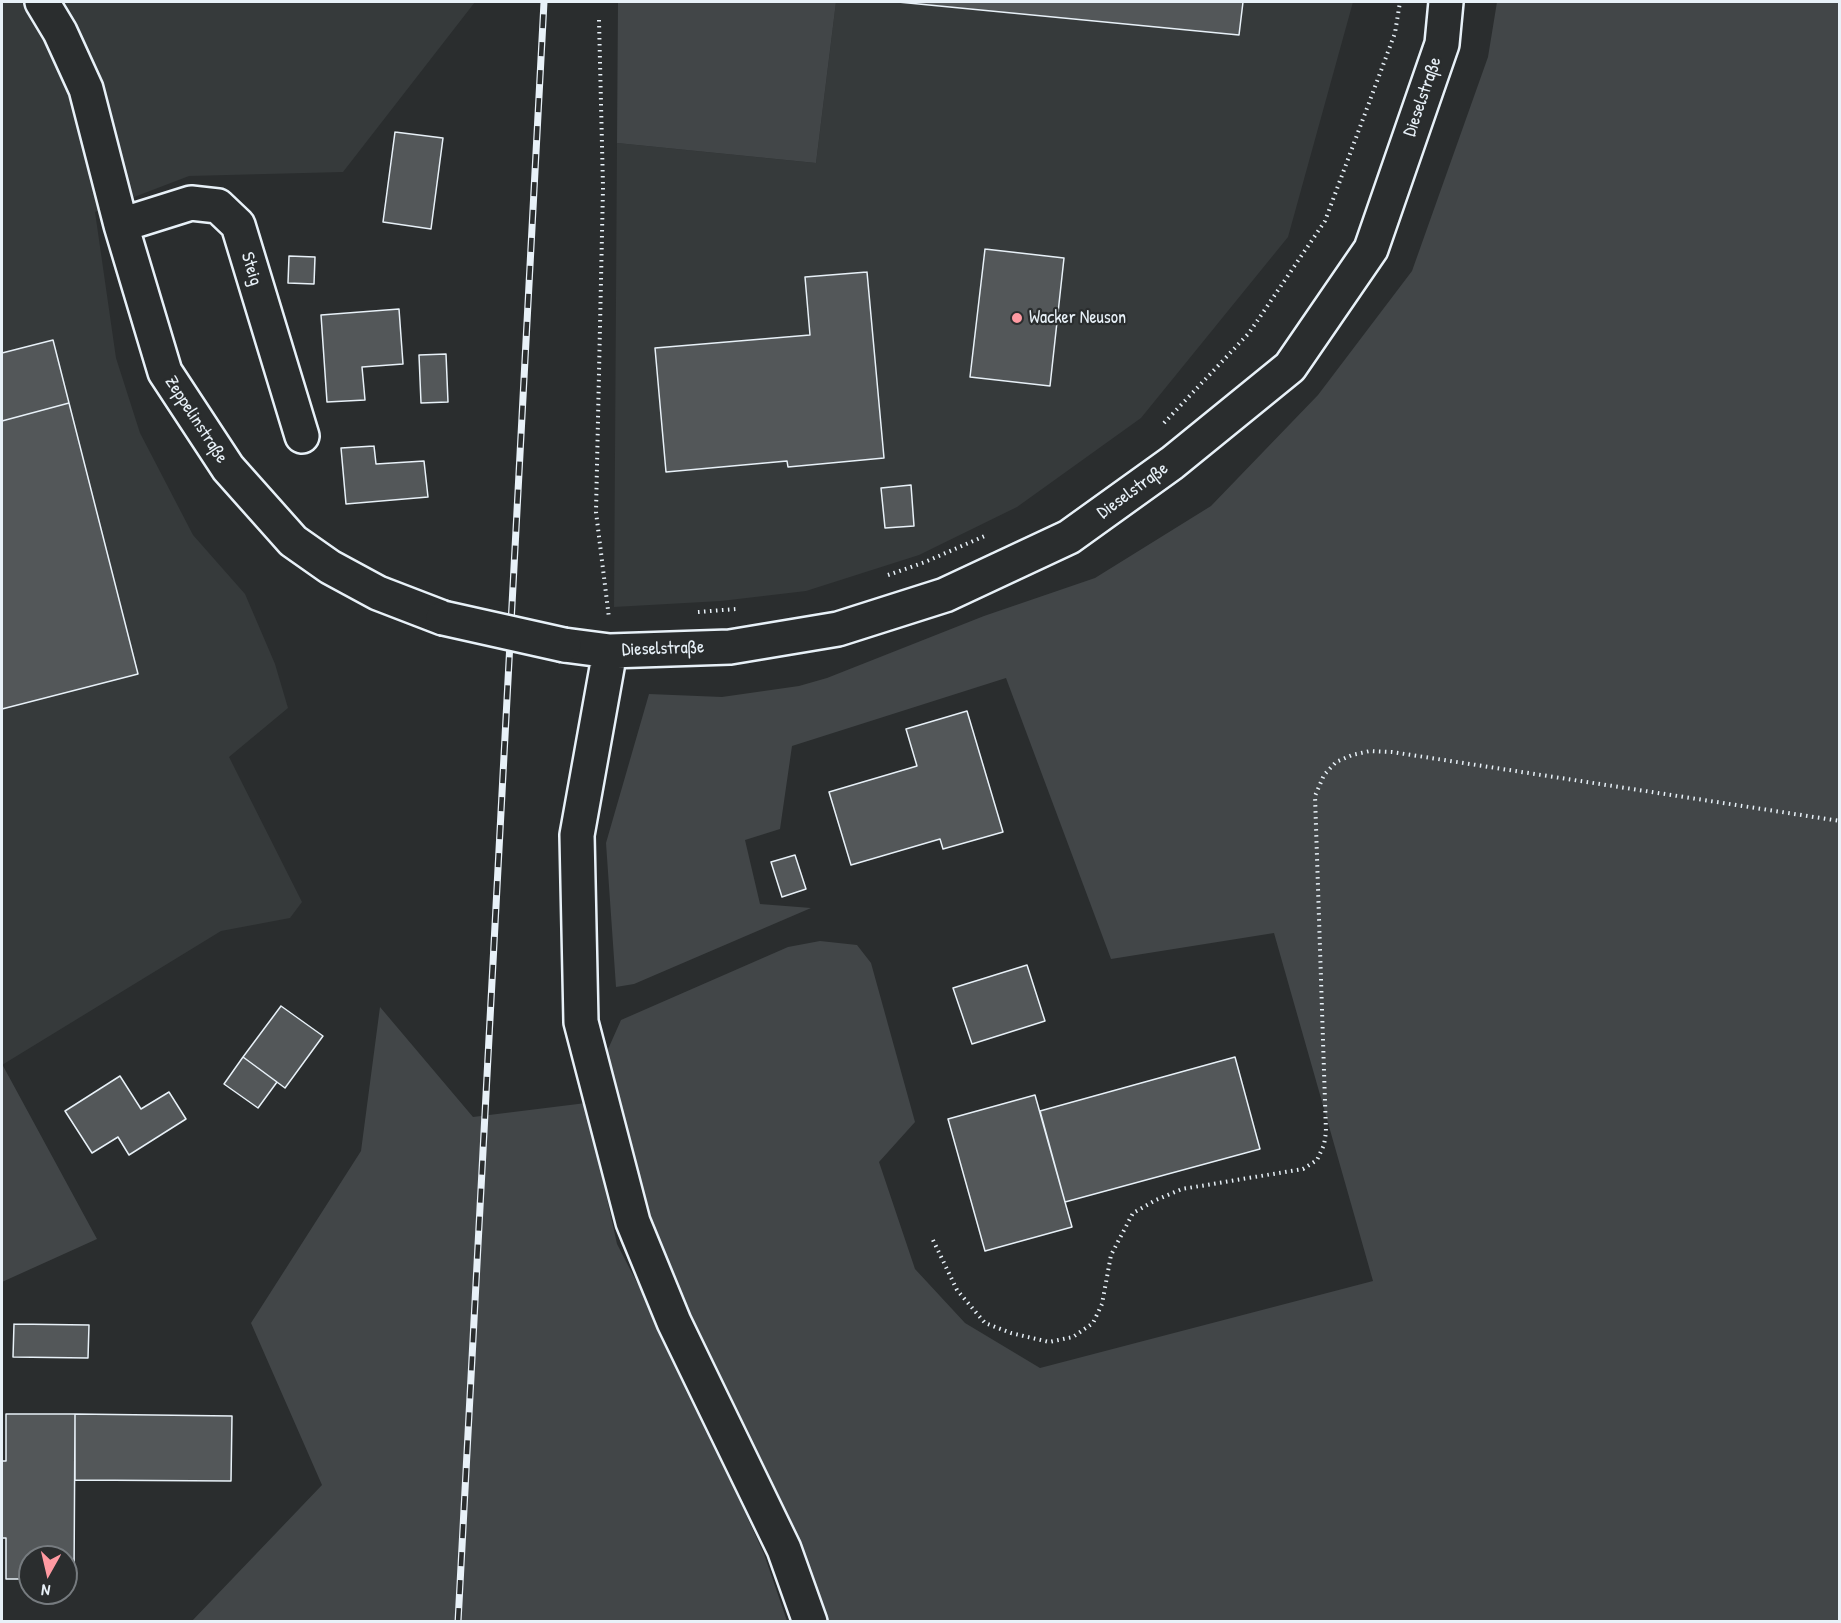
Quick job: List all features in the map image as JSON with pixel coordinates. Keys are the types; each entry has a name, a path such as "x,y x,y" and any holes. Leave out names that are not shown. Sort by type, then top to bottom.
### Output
{"street":[{"name":"Zeppelinstraße","path":"42,2 60,32 86,89 121,225 165,372 228,468 293,541 330,567 378,593 443,618 564,645"},
{"name":"Dieselstraße","path":"564,645 609,651 730,647 838,628 945,595 1069,537 1172,463 1290,367 1371,249 1442,44 1446,2"},
{"name":"Steig","path":"121,225 191,203 218,206 238,225 303,436"},
{"path":"609,651 577,835 581,1022 633,1222 674,1322 784,1549 810,1622"}],"path":[{"path":"1161,426 1249,333 1325,221 1395,33 1400,2"},
{"path":"598,617 609,616 596,512 603,187 599,20"},
{"path":"884,576 925,562 997,531"},
{"path":"692,612 737,609"},
{"path":"933,1240 957,1290 986,1323 1011,1333 1049,1342 1073,1337 1093,1323 1102,1304 1111,1255 1133,1213 1182,1189 1303,1169 1317,1160 1324,1145 1326,1132 1315,796 1324,775 1336,762 1370,751 1392,752 1839,821"}],"shaded area":[{"path":"2,2 475,2 343,172 189,176 95,212 116,358 140,433 193,535 245,594 275,664 288,708 229,757 302,902 290,918 221,931 2,1065"},
{"path":"618,2 836,2 816,163 617,143"},
{"path":"836,2 1353,2 1288,237 1141,418 1017,507 919,555 806,591 721,601 614,607 617,143 816,163"},
{"path":"1497,2 1839,2 1839,1621 827,1621 795,1541 683,1316 644,1219 605,1056 621,1020 788,947 820,941 857,945 871,963 915,1122 879,1162 915,1269 965,1323 1040,1368 1373,1281 1274,933 1111,959 1006,678 792,746 780,829 745,840 760,904 811,908 634,984 616,987 606,843 649,694 722,697 799,686 827,678 984,616 1095,578 1211,506 1318,395 1412,271 1488,57"},
{"path":"380,1007 473,1117 586,1103 617,1244 662,1331 764,1554 787,1621 191,1622 322,1485 251,1323 361,1151"},
{"path":"2,1064 97,1239 2,1282"}],"building":[{"path":"898,2 1243,2 1239,35"},
{"path":"395,132 443,138 431,229 383,222"},
{"name":"Wacker Neuson","path":"985,249 1064,258 1050,386 970,377"},
{"path":"289,256 315,257 314,284 288,283"},
{"path":"867,272 884,458 788,467 787,461 666,472 655,348 810,335 805,277"},
{"path":"399,309 403,364 362,367 365,400 327,402 321,315"},
{"path":"53,340 69,403 2,421 2,353"},
{"path":"446,354 448,402 421,403 419,355"},
{"path":"69,403 138,674 2,709 2,421"},
{"path":"374,446 376,464 424,461 428,497 346,504 341,448"},
{"path":"911,485 914,526 885,528 881,488"},
{"path":"967,711 1003,832 943,849 940,839 851,865 829,792 917,766 906,729"},
{"path":"795,855 806,889 782,897 771,862"},
{"path":"1027,965 1045,1021 972,1044 953,988"},
{"path":"281,1006 323,1036 285,1088 243,1057"},
{"path":"243,1057 277,1082 258,1108 224,1084"},
{"path":"1235,1057 1260,1149 1065,1202 1040,1111"},
{"path":"120,1076 141,1109 169,1092 186,1119 129,1155 118,1137 92,1153 65,1111"},
{"path":"1035,1095 1072,1227 985,1251 948,1119"},
{"path":"14,1324 89,1325 88,1358 13,1357"},
{"path":"6,1414 75,1414 74,1545 18,1545 18,1579 6,1579 6,1538 2,1538 2,1461 6,1461"},
{"path":"75,1414 232,1416 231,1481 75,1480"}],"railway":[{"path":"458,1622 544,2"}],"place":[{"name":"Wacker Neuson","path":"1017,318"}]}
